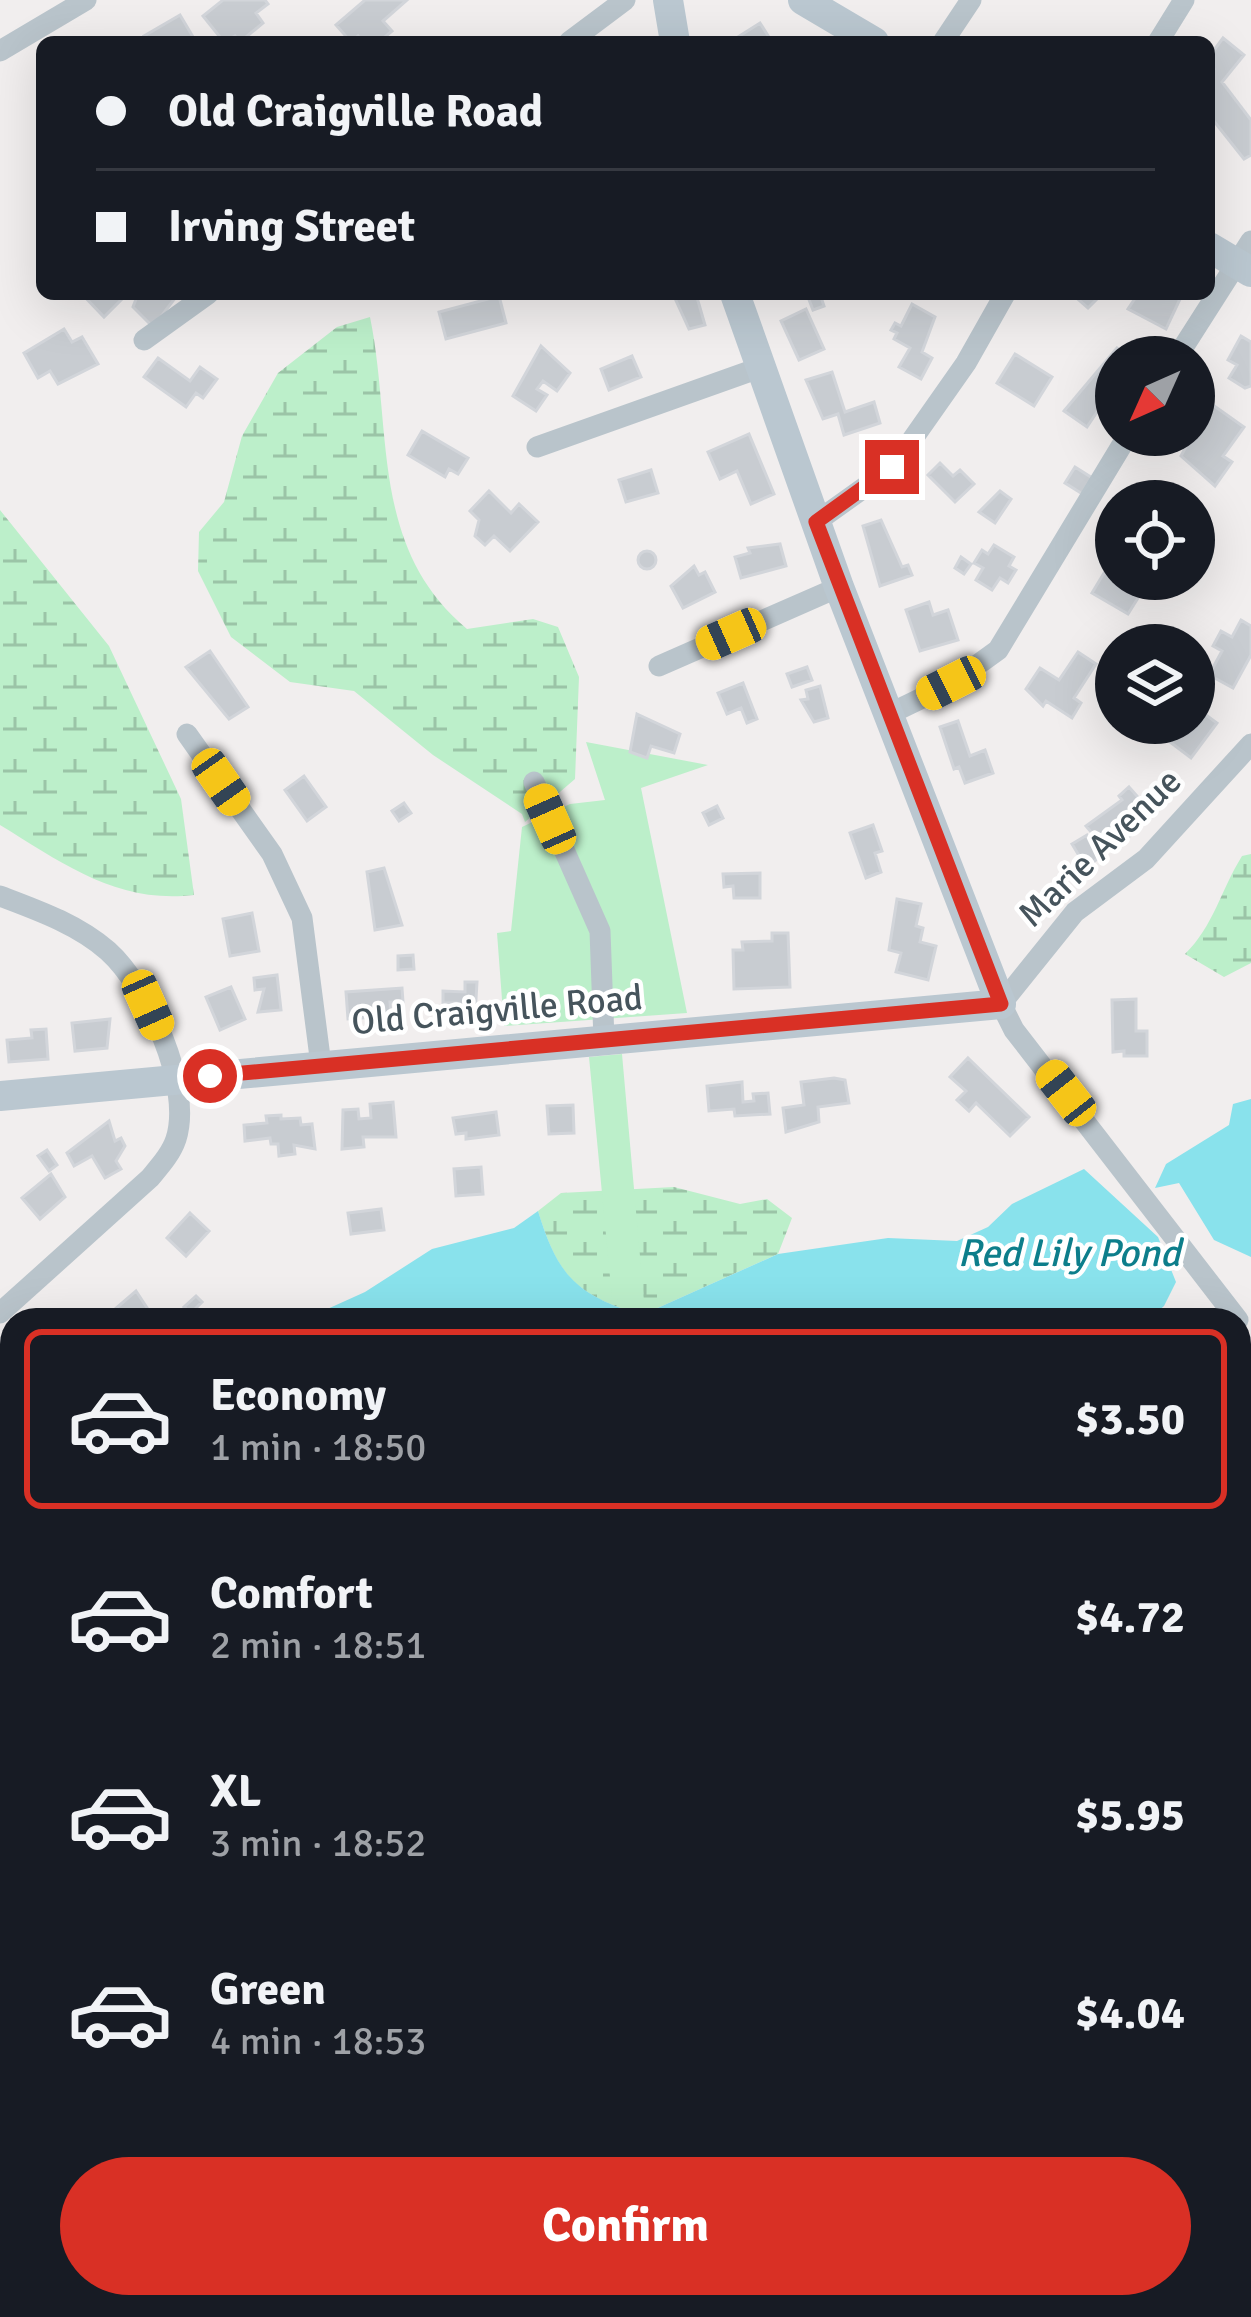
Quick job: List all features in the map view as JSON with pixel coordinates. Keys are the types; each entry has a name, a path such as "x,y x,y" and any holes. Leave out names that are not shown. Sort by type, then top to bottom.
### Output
{"street":[{"path":"0,51 86,0"},
{"path":"577,36 625,0"},
{"path":"668,0 674,36"},
{"path":"803,0 864,36"},
{"path":"948,36 971,0"},
{"path":"1162,36 1184,0"},
{"path":"1215,293 1237,256"},
{"path":"144,340 200,300"},
{"path":"737,300 887,715 1001,1004 1014,1030 1230,1308"},
{"path":"816,522 892,467 966,363 1003,300"},
{"path":"1189,336 1211,300"},
{"path":"537,447 759,368"},
{"path":"887,715 951,683 998,650 1116,456"},
{"path":"659,667 839,586"},
{"path":"187,734 272,854 302,919 321,1065"},
{"name":"Marie Avenue","path":"1001,1004 1062,926 1146,859 1251,744"},
{"path":"534,782 600,931 604,1040"},
{"path":"0,896 61,920 107,951 148,1005 173,1079 178,1129 166,1159 5,1308"},
{"name":"Old Craigville Road","path":"0,1096 1001,1004"},
{"path":"1217,1308 1219,1291"}],"green space":[{"path":"370,317 390,485 414,562 436,597 467,629 533,619 558,627 579,677 575,779 525,822 522,814 433,755 354,691 290,682 231,637 198,571 199,532 224,502 242,436 278,373 337,327"},
{"path":"0,510 109,646 181,799 194,895 166,896 116,887 69,867 0,825"},
{"path":"586,742 708,765 641,788 687,1013 504,1026 497,933 511,931 522,827 570,804 605,800"},
{"path":"1251,854 1251,963 1224,977 1185,954 1210,920 1242,856"},
{"path":"622,1054 648,1308 612,1298 589,1057"},
{"path":"674,1187 740,1204 767,1199 792,1218 778,1254 658,1308 623,1308 585,1291 553,1252 538,1211 561,1193"}],"water":[{"path":"1251,1099 1251,1257 1214,1240 1179,1183 1155,1188 1166,1164 1229,1125 1233,1104"},
{"name":"Red Lily Pond","path":"1084,1169 1158,1237 1176,1282 1164,1306 658,1308 778,1254 888,1238 957,1241 988,1227 1012,1204"},
{"name":"Red Lily Pond","path":"538,1211 562,1267 585,1290 619,1307 330,1308 365,1292 432,1249 514,1228"}],"building":[{"path":"223,0 265,0 268,4 256,13 263,23 247,36 219,36 203,16"},
{"path":"365,0 407,0 383,21 392,31 386,36 346,36 336,25"},
{"path":"180,15 192,36 144,36"},
{"path":"760,23 768,36 739,36"},
{"path":"1223,38 1244,55 1222,82 1251,120 1251,155 1244,159 1215,123 1215,49"},
{"path":"88,300 121,300 104,317"},
{"path":"136,300 174,300 153,327 133,307"},
{"path":"500,300 506,323 446,339 439,312"},
{"path":"676,300 698,300 705,325 689,329"},
{"path":"809,300 822,300 824,306 813,310"},
{"path":"1134,300 1180,300 1166,329 1128,309"},
{"path":"912,304 935,317 922,352 932,358 921,379 899,367 910,348 894,339 897,333 891,330 895,323 901,326"},
{"path":"806,309 824,349 799,360 781,321"},
{"path":"64,329 72,342 82,337 98,364 58,384 50,371 38,378 24,353"},
{"path":"1241,336 1251,342 1251,386 1245,388 1229,378 1237,365 1228,360"},
{"path":"541,346 570,373 557,391 543,381 537,389 547,395 536,411 513,396"},
{"path":"1015,354 1052,377 1034,406 997,383"},
{"path":"632,356 641,377 609,390 601,369"},
{"path":"158,358 190,381 200,367 217,379 203,398 196,393 186,407 144,377"},
{"path":"832,372 845,412 874,402 880,423 844,435 838,414 823,419 806,380"},
{"path":"1095,374 1095,415 1087,427 1064,411"},
{"path":"1215,407 1244,427 1223,456 1232,462 1215,486 1215,480 1208,480 1181,456 1215,456"},
{"path":"422,431 468,458 458,474 449,469 445,477 408,455"},
{"path":"749,434 774,494 751,504 737,471 720,479 708,452"},
{"path":"940,463 953,476 960,470 974,484 955,502 928,475"},
{"path":"1075,467 1094,479 1084,495 1065,483"},
{"path":"651,470 658,493 626,502 619,480"},
{"path":"489,491 511,513 519,504 538,522 510,551 494,536 485,545 475,536 479,520 470,511"},
{"path":"1000,491 1011,499 995,523 979,512"},
{"path":"881,520 902,567 908,565 912,575 880,586 863,526"},
{"path":"780,544 786,566 741,578 735,557 750,553 748,548"},
{"path":"994,545 1014,557 1009,566 1016,570 1008,583 1000,578 992,590 976,580 983,568 974,563 982,550 988,554"},
{"path":"647,551 656,560 647,569 638,560"},
{"path":"961,557 971,564 964,574 955,568"},
{"path":"694,566 699,575 705,572 715,592 683,608 671,586"},
{"path":"1104,600 1137,600 1128,614"},
{"path":"929,602 933,615 948,610 958,640 920,651 906,610"},
{"path":"1241,620 1251,626 1251,655 1233,688 1215,678 1222,651 1215,642 1221,631 1232,637"},
{"path":"210,651 248,707 229,719 186,667"},
{"path":"1078,652 1095,663 1074,698 1081,703 1072,718 1046,701 1043,706 1026,689 1040,668 1059,680"},
{"path":"807,667 812,680 792,687 787,674"},
{"path":"743,683 757,719 747,723 741,708 727,714 718,693"},
{"path":"820,686 828,718 814,722 801,700 808,699 806,690"},
{"path":"637,714 680,734 674,753 651,746 647,758 630,752"},
{"path":"958,721 970,756 985,750 993,773 965,783 959,767 954,769 940,727"},
{"path":"1173,744 1201,744 1191,758"},
{"path":"304,776 326,807 307,821 285,790"},
{"path":"1129,787 1144,804 1127,818 1138,830 1086,867 1072,844 1087,835 1092,844 1098,840 1086,826 1122,800 1119,796"},
{"path":"404,803 411,813 399,821 392,811"},
{"path":"717,806 723,818 709,825 703,813"},
{"path":"873,825 882,851 875,853 881,872 866,878 850,833"},
{"path":"384,868 402,925 375,930 367,872"},
{"path":"760,873 760,898 734,898 733,886 724,887 723,874"},
{"path":"897,899 921,904 916,926 923,928 920,942 936,946 928,980 896,972 901,953 889,950"},
{"path":"252,913 259,951 230,956 223,919"},
{"path":"772,933 788,933 790,987 734,989 733,950 743,950 742,942 772,941"},
{"path":"413,955 414,969 398,970 398,956"},
{"path":"277,975 281,1010 258,1012 264,989 255,990 254,978"},
{"path":"465,982 477,982 475,1016 455,1015 456,1003 443,1003 443,991 465,992"},
{"path":"231,987 245,1019 220,1030 206,997"},
{"path":"402,988 403,1002 390,1002 391,1016 348,1019 346,992"},
{"path":"1136,999 1136,1031 1147,1031 1147,1056 1124,1056 1124,1051 1113,1052 1112,1000"},
{"path":"110,1019 107,1048 75,1051 72,1023"},
{"path":"46,1029 48,1059 9,1062 7,1040 32,1038 31,1030"},
{"path":"968,1058 1029,1117 1010,1136 976,1103 969,1111 957,1100 966,1091 950,1077"},
{"path":"845,1080 849,1103 818,1107 819,1122 786,1132 783,1108 804,1105 801,1082"},
{"path":"742,1082 743,1102 754,1101 753,1094 768,1093 770,1114 735,1116 734,1109 709,1111 707,1086"},
{"path":"393,1102 396,1137 363,1137 364,1147 342,1149 343,1110 358,1109 359,1119 371,1118 370,1104"},
{"path":"573,1105 574,1133 549,1134 547,1106"},
{"path":"496,1112 499,1135 466,1139 466,1133 456,1134 453,1118"},
{"path":"281,1115 281,1119 300,1118 301,1125 312,1124 315,1149 294,1145 295,1154 279,1156 278,1144 271,1144 270,1138 245,1141 244,1125 267,1123 266,1116"},
{"path":"109,1121 115,1141 121,1138 125,1146 116,1161 121,1169 105,1178 92,1156 74,1166 67,1153"},
{"path":"47,1150 57,1165 49,1171 38,1156"},
{"path":"481,1167 483,1194 456,1196 454,1169"},
{"path":"51,1174 65,1197 40,1219 22,1198"},
{"path":"381,1209 384,1230 351,1234 348,1213"},
{"path":"190,1213 209,1231 186,1256 167,1238"},
{"path":"136,1291 147,1308 116,1308"},
{"path":"196,1296 202,1302 196,1308 184,1307"}],"route":[{"path":"210,1076 1001,1004 816,522 892,467"}]}
